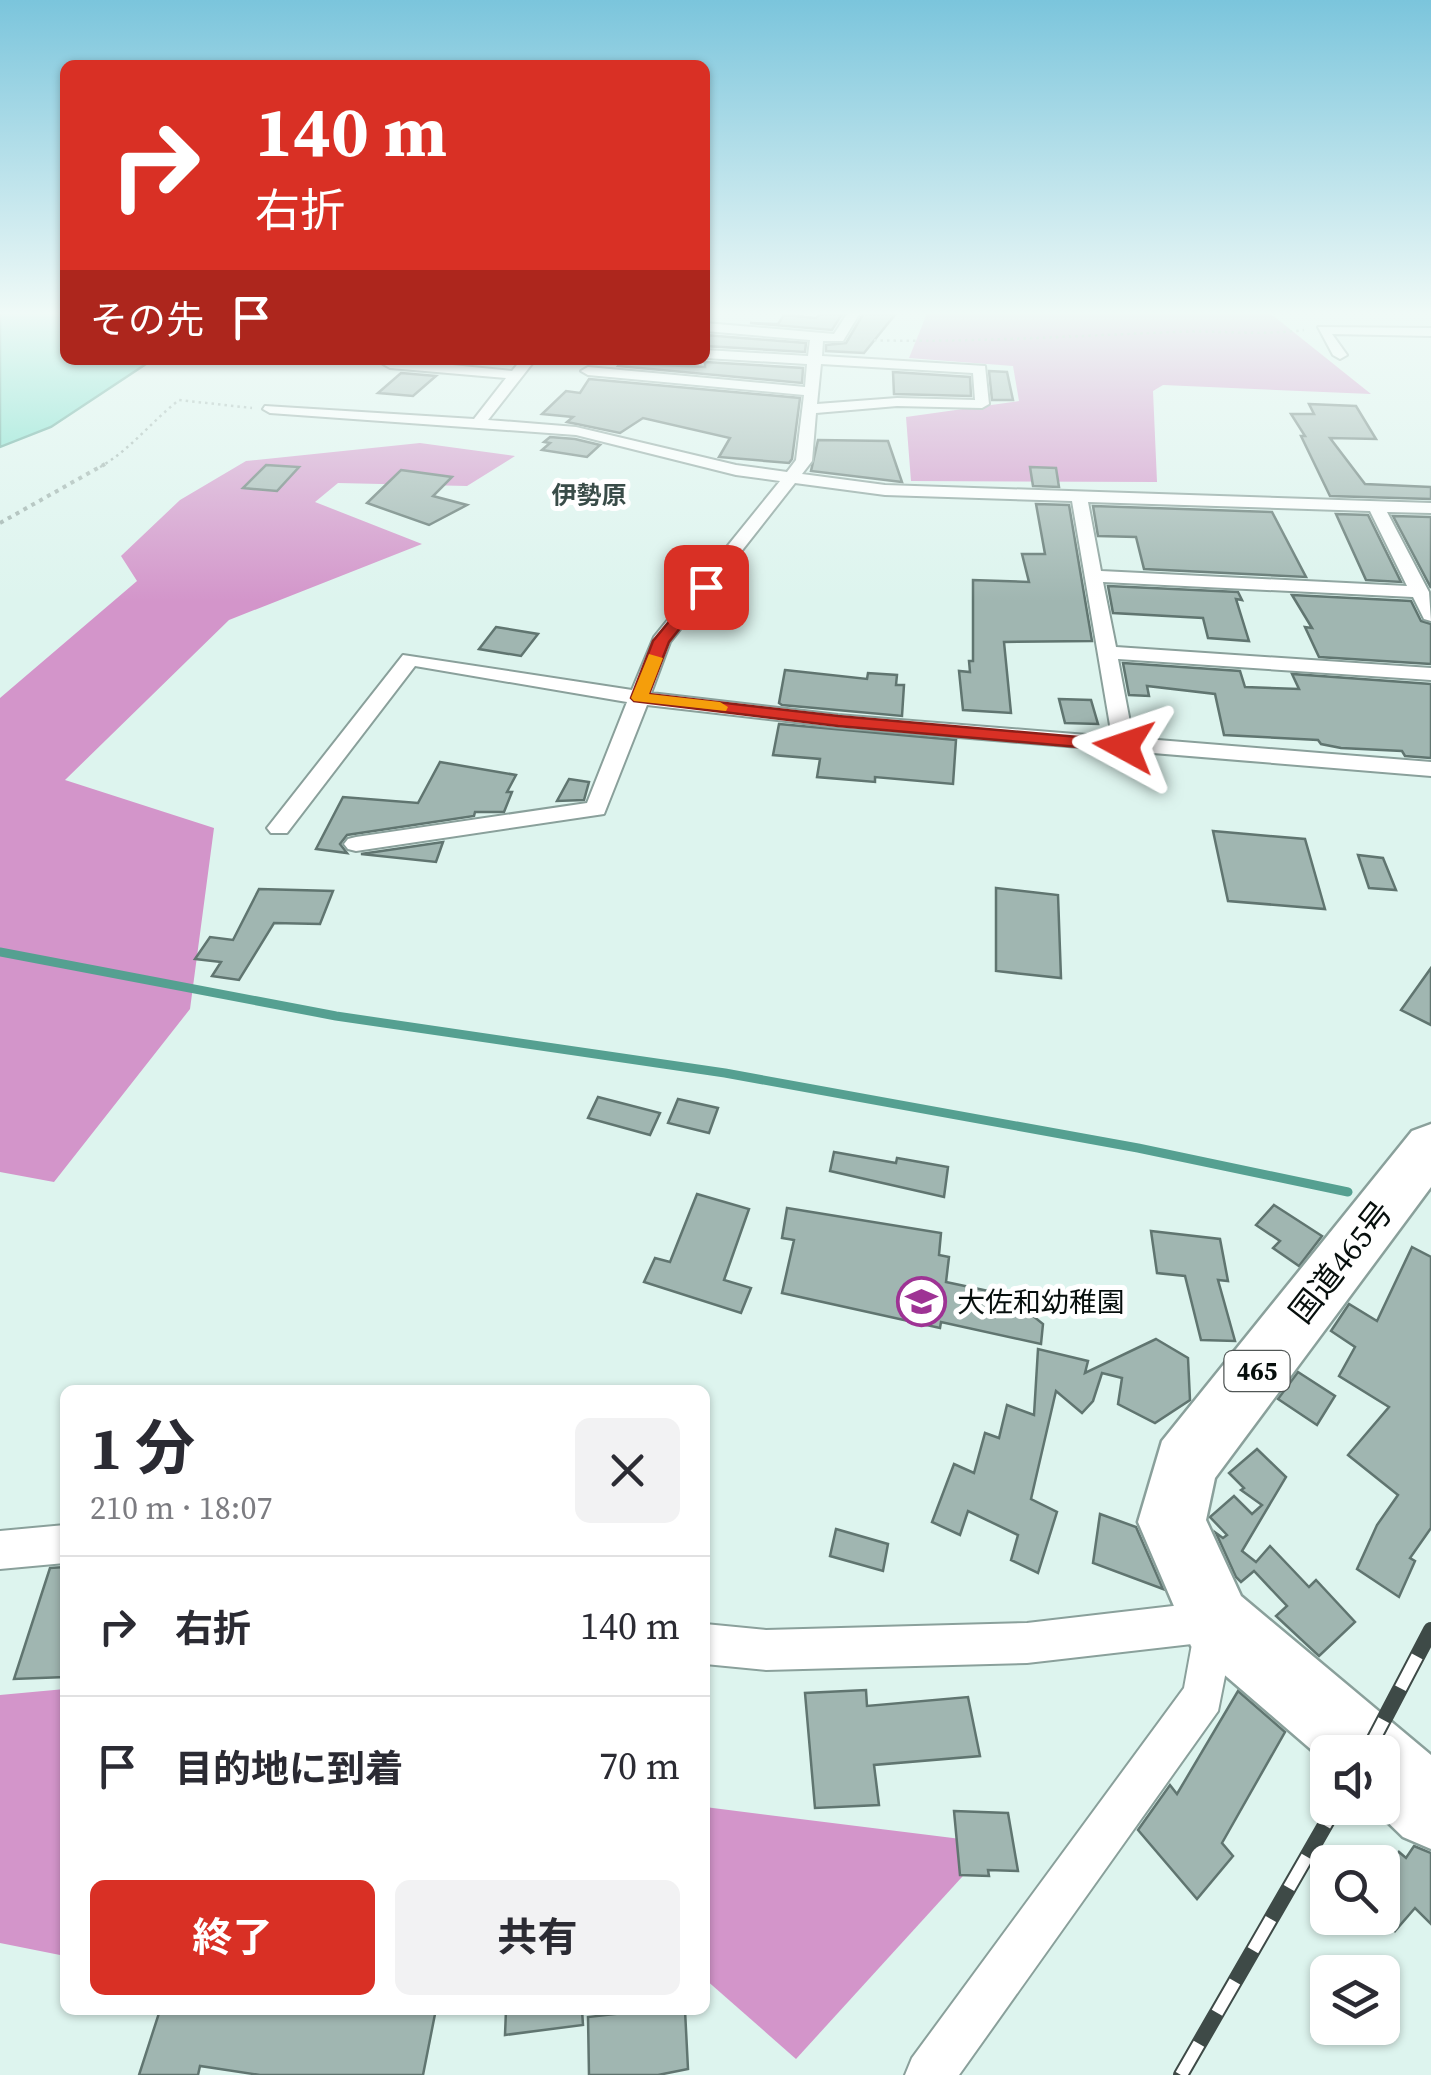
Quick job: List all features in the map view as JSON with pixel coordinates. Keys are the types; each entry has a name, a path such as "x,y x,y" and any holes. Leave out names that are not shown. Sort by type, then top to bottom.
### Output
{"highway":[{"name":"国道465号","path":"1352,1735 1216,1620 1172,1522 1185,1464 1431,1146"},
{"path":"1400,1779 1431,1809"}],"street":[{"path":"479,422 489,408"},
{"path":"356,844 596,809 661,641 794,478 804,461 810,409 824,408"},
{"path":"270,410 479,422 576,432 736,470 885,490 1431,508"},
{"path":"1079,496 1124,746"},
{"path":"1376,506 1431,615"},
{"path":"1096,576 1420,592"},
{"path":"1107,652 1431,674"},
{"path":"279,828 410,659 640,698 838,721 1431,769"},
{"path":"0,1550 60,1544"},
{"path":"710,1644 766,1650 1027,1643 1104,1637 1216,1620 1202,1696 929,2075"}],"path":[{"path":"0,523 116,458 169,408"},
{"path":"251,408 270,410"}],"shaded area":[{"path":"0,408 80,408 51,427 0,447"},
{"path":"971,408 1154,408 1157,482 911,481 906,417"},
{"path":"420,443 515,456 467,486 338,483 315,502 422,544 229,620 65,780 214,828 190,1009 54,1182 0,1172 0,698 137,581 121,556 180,500 246,461"},
{"path":"60,1689 60,1955 0,1943 0,1695"},
{"path":"710,1808 993,1843 796,2059 710,1983"}],"building":[{"path":"548,408 799,408 789,463 719,457 730,438 643,418 620,433 567,422 573,417 542,414"},
{"path":"1311,408 1357,408 1376,439 1330,438 1365,484 1431,487 1431,499 1330,496 1301,436 1305,436 1291,414 1314,414"},
{"path":"550,437 600,445 587,457 542,450 550,443 544,442"},
{"path":"818,440 888,441 902,482 811,471"},
{"path":"266,465 299,467 277,491 243,488"},
{"path":"1030,467 1056,468 1059,487 1033,486"},
{"path":"401,470 452,477 433,496 467,505 429,525 367,503"},
{"path":"1036,504 1069,505 1092,641 1004,642 1011,713 963,710 959,671 970,672 969,661 973,661 973,580 1029,582 1022,554 1045,554"},
{"path":"1093,506 1272,512 1306,577 1144,569 1136,537 1098,536"},
{"path":"1336,514 1368,515 1401,582 1366,580"},
{"path":"1393,516 1431,517 1431,588"},
{"path":"1108,586 1238,592 1242,600 1236,599 1249,641 1208,638 1203,618 1113,613"},
{"path":"1292,595 1411,601 1421,621 1431,624 1431,664 1319,657 1305,627 1312,628"},
{"path":"496,627 538,634 521,656 479,649"},
{"path":"1123,663 1240,671 1245,687 1299,689 1292,674 1431,684 1431,758 1405,756 1402,751 1341,748 1318,740 1224,735 1215,694 1147,686 1149,696 1129,695"},
{"path":"785,670 867,679 868,673 897,675 896,685 904,685 902,716 782,705 779,703"},
{"path":"1059,699 1091,700 1098,724 1065,723"},
{"path":"779,724 956,740 953,784 817,777 820,759 773,755"},
{"path":"440,762 516,775 507,792 512,792 504,812 475,812 474,816 347,835 340,844 347,853 316,849 343,797 418,803"},
{"path":"569,779 589,782 584,800 557,801"},
{"path":"1213,831 1305,839 1325,909 1228,901"},
{"path":"443,842 436,862 361,854"},
{"path":"1358,855 1383,858 1396,890 1369,888"},
{"path":"996,888 1058,895 1061,978 996,971"},
{"path":"259,889 333,891 320,924 274,923 239,980 212,976 221,962 195,959 210,937 233,940"},
{"path":"1431,968 1431,1025 1401,1010"},
{"path":"598,1097 660,1113 650,1135 588,1118"},
{"path":"678,1099 718,1108 709,1133 668,1123"},
{"path":"834,1152 948,1167 944,1197 830,1171"},
{"path":"697,1194 749,1209 724,1280 751,1288 741,1313 644,1282 655,1258 670,1262"},
{"path":"1274,1205 1322,1236 1299,1266 1273,1248 1280,1241 1256,1225"},
{"path":"787,1208 941,1233 939,1255 949,1257 946,1282 1007,1295 1043,1324 1041,1344 941,1322 940,1328 782,1293 794,1240 782,1238"},
{"path":"1151,1231 1220,1239 1228,1281 1218,1280 1235,1341 1201,1340 1185,1276 1157,1273"},
{"path":"1412,1247 1431,1257 1431,1528 1410,1558 1415,1561 1399,1597 1357,1569 1377,1525 1398,1495 1348,1455 1389,1407 1339,1376 1355,1347 1331,1331 1349,1304 1377,1321"},
{"path":"1156,1339 1188,1358 1190,1400 1155,1423 1118,1404 1122,1378 1102,1373 1093,1401 1082,1413 1056,1391 1031,1499 1057,1512 1038,1573 1011,1560 1018,1535 968,1511 960,1535 932,1522 954,1464 974,1473 985,1433 999,1438 1007,1405 1034,1415 1038,1349 1088,1361 1085,1373"},
{"path":"1298,1372 1335,1396 1317,1425 1278,1399"},
{"path":"1257,1449 1286,1477 1242,1551 1256,1562 1270,1546 1309,1587 1316,1580 1355,1622 1319,1656 1276,1616 1287,1606 1254,1571 1241,1582 1236,1577 1216,1533 1223,1538 1227,1535 1210,1517 1234,1496 1252,1514 1262,1505 1241,1490 1244,1488 1229,1473"},
{"path":"1100,1514 1136,1527 1163,1589 1093,1563"},
{"path":"836,1529 888,1544 883,1571 830,1556"},
{"path":"60,1567 60,1677 14,1679 50,1568"},
{"path":"866,1690 867,1706 968,1697 980,1756 874,1765 879,1805 815,1808 805,1693"},
{"path":"1238,1691 1285,1732 1222,1843 1233,1856 1197,1899 1138,1830 1170,1785 1177,1794"},
{"path":"954,1811 1008,1813 1018,1871 988,1870 989,1876 960,1875"},
{"path":"1414,1846 1431,1853 1431,1924 1415,1908 1400,1925 1400,1853 1406,1858"},
{"path":"158,2015 435,2015 423,2075 260,2075 200,2066 198,2075 139,2075"},
{"path":"506,2015 582,2015 583,2025 505,2035"},
{"path":"685,2015 688,2069 658,2075 589,2075 588,2017"}],"waterway":[{"path":"0,952 336,1016 725,1073 1138,1148 1348,1192"}],"railway":[{"path":"1376,1735 1431,1630"},
{"path":"1181,2075 1325,1825"}],"slow traffic":[{"path":"655,658 640,698 720,707"}],"place":[{"name":"大佐和幼稚園","path":"922,1302"}],"district":[{"name":"伊勢原","path":"589,495"}],"route":[{"path":"706,587 661,641 640,698 838,721 1124,746"}]}
